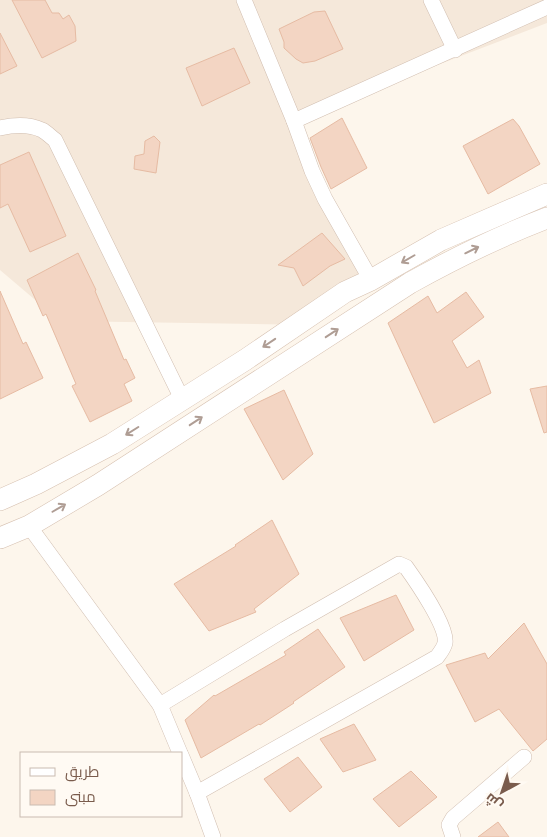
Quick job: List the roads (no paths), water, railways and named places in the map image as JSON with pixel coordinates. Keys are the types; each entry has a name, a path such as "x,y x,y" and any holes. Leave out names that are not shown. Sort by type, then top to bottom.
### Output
{"main road":[{"path":"0,500 36,484 112,444 245,360 345,292 371,280 441,240 547,194"},
{"path":"0,538 29,526 98,485 410,283 447,262 547,218"}],"street":[{"path":"244,0 294,121 312,171 325,199 371,280"},
{"path":"431,0 455,50"},
{"path":"294,121 547,7"},
{"path":"0,128 12,125 29,126 43,130 55,140 182,400"},
{"path":"29,526 160,705 180,752"},
{"path":"160,705 285,629 399,564 406,567 425,596 444,634 445,644 437,657 197,793"},
{"path":"182,756 213,837"},
{"path":"453,837 449,825 454,818 524,757"}]}
